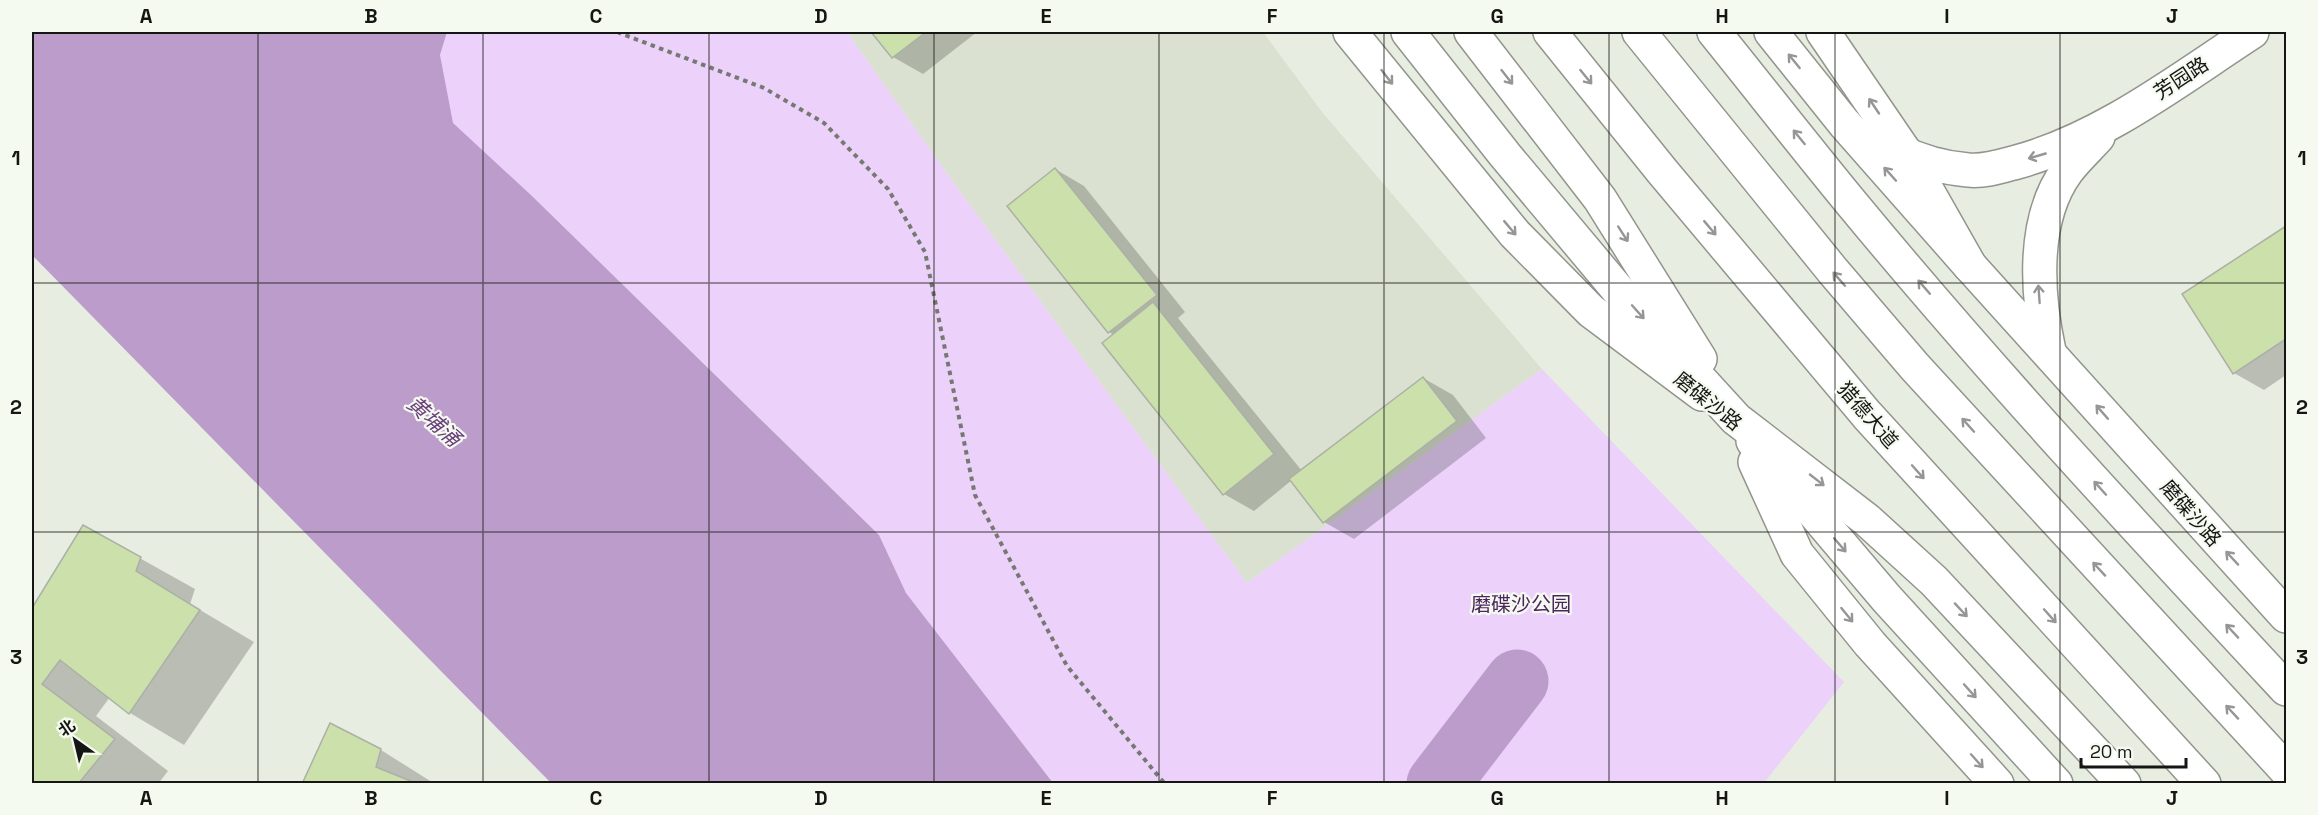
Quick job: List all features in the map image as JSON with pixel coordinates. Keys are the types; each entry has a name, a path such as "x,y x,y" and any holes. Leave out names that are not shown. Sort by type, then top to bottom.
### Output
{"main road":[{"name":"磨碟沙路","path":"1350,32 1515,234 1591,311 1736,420 1872,583 2056,783"},
{"path":"1408,32 1505,155 1618,290 1736,420 1867,520 1934,581 2124,783"},
{"path":"1471,32 1600,199 1652,279 1736,420 1797,554 1870,644 1997,783"},
{"name":"猎德大道","path":"1550,32 1662,171 1867,415 2204,783"},
{"path":"1639,32 1833,271 1915,367 2286,770"},
{"path":"1714,32 1854,206 1962,332 2125,515 2286,689"},
{"path":"1771,32 1844,123 1970,266"},
{"name":"磨碟沙路","path":"1823,32 1907,155 1970,266 2286,616"},
{"name":"芳园路","path":"2110,125 2252,32"},
{"path":"1844,123 1907,155 1969,171 1998,167 2045,154 2110,125"},
{"path":"2049,351 2040,311 2038,282 2042,238 2051,202 2066,172 2110,125"}],"path":[{"path":"618,32 764,88 824,123 888,189 925,252 975,495 1067,666 1165,783"}],"shaded area":[{"path":"847,32 1263,32 1322,112 1542,369 1247,583 956,186"}],"green space":[{"name":"磨碟沙公园","path":"447,32 847,32 956,186 1247,583 1542,369 1844,682 1764,783 1053,783 906,593 879,535 532,196 452,123 440,55"}],"water":[{"name":"黄埔涌","path":"32,32 447,32 440,55 453,123 532,196 879,535 906,593 1053,783 551,783 32,255"}],"building":[{"path":"871,32 926,32 892,58"},
{"path":"1055,168 1157,295 1108,333 1007,206"},
{"path":"2286,226 2286,339 2233,374 2182,294"},
{"path":"1153,302 1274,454 1223,495 1102,343"},
{"path":"1423,377 1457,421 1323,523 1289,479"},
{"path":"83,525 141,557 136,571 200,610 129,714 60,660 42,684 115,739 78,784 32,784 32,608"},
{"path":"330,723 381,749 376,767 418,784 302,784"}],"waterway":[{"path":"1438,784 1517,681"}]}
